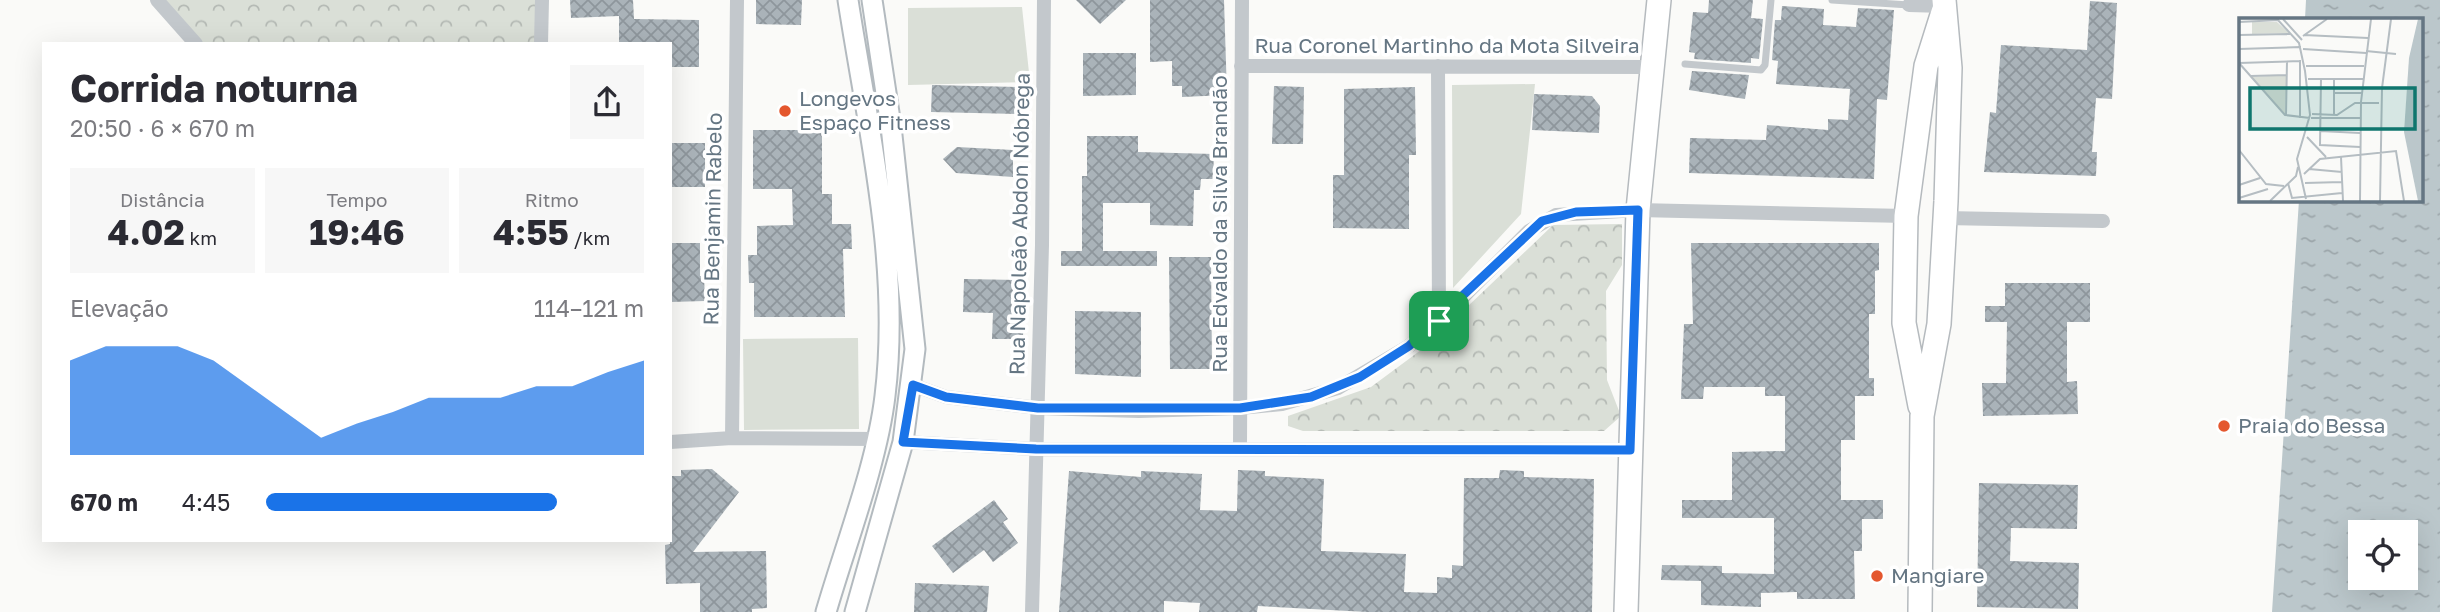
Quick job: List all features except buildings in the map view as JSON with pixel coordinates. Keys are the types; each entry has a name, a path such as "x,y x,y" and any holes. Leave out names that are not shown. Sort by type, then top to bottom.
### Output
{"main road":[{"path":"825,612 876,439 888,359 888,285 881,212 848,0"},
{"path":"855,612 903,442 913,385 915,349 891,125 872,0"},
{"path":"1626,612 1638,210 1659,0"},
{"path":"1922,416 1904,323 1906,216 1926,66 1944,6"},
{"path":"1920,612 1922,416 1939,324 1945,218 1950,68 1944,6"}],"street":[{"path":"157,0 194,42"},
{"path":"541,42 542,0"},
{"name":"Rua Benjamin Rabelo","path":"732,438 737,0"},
{"name":"Rua Napoleão Abdon Nóbrega","path":"1032,612 1044,0"},
{"name":"Rua Edvaldo da Silva Brandão","path":"1240,448 1242,0"},
{"path":"1909,5 1944,6"},
{"name":"Rua Coronel Martinho da Mota Silveira","path":"1241,66 1652,67"},
{"path":"1438,66 1439,321"},
{"path":"913,385 946,397 1038,408 1240,408 1282,404 1338,388 1385,362 1439,321 1542,221 1576,212 1638,210 1906,216"},
{"path":"1945,218 2103,222"},
{"path":"672,442 732,438 876,439"},
{"path":"903,442 1036,449 1630,450"}],"lane":[{"path":"1685,64 1760,70 1765,65 1771,0"},
{"path":"1832,0 1909,5"}],"green space":[{"path":"164,0 538,0 536,42 201,42"},
{"path":"1022,7 1030,82 908,85 908,8"},
{"path":"1535,84 1521,214 1453,288 1452,85"},
{"path":"1622,224 1622,265 1606,291 1607,380 1621,416 1604,431 1303,431 1288,426 1288,416 1371,387 1425,347 1553,225"},
{"path":"858,338 859,429 744,430 743,339"}],"water":[{"path":"2306,0 2440,0 2440,612 2272,612 2299,201 2422,201 2422,18 2305,18"}],"place":[{"name":"Longevos Espaço Fitness","path":"785,111"},
{"name":"Praia do Bessa","path":"2224,426"},
{"name":"Mangiare","path":"1877,576"}],"route":[{"path":"1638,210 1630,450 1036,449 903,442 913,385 946,397 984,404 1038,408 1139,411 1282,404 1338,388 1360,377 1409,346 1439,321 1542,221 1556,215 1576,212 1638,210"}]}
